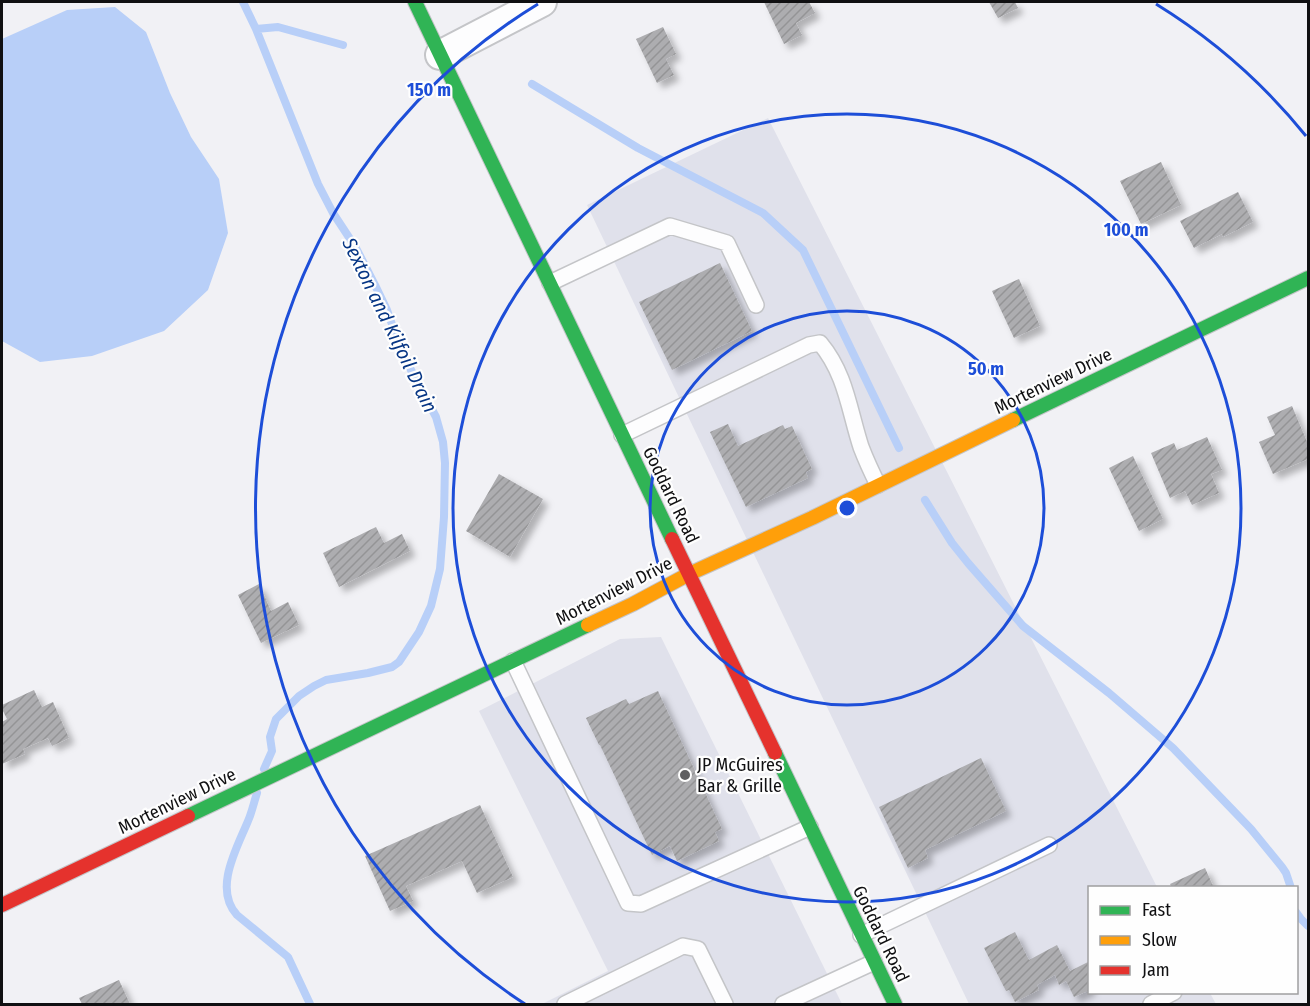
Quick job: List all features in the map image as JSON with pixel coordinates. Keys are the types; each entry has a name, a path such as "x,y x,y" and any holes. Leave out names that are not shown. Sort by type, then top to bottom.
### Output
{"street":[{"name":"Goddard Road","path":"415,2 895,1005"},
{"path":"440,55 542,2"},
{"name":"Mortenview Drive","path":"2,905 1308,278"}],"lane":[{"path":"550,283 670,226 727,243 756,304"},
{"path":"622,435 809,345 820,343 844,385 861,447 878,485"},
{"path":"513,661 628,903 641,904 810,827"},
{"path":"861,935 1049,845"},
{"path":"565,1005 683,946 698,949 725,1005"},
{"path":"783,1005 874,962"},
{"path":"1151,1005 1172,994"}],"shaded area":[{"path":"768,118 1156,886 1088,886 1088,994 1211,994 1216,1004 969,1004 587,205"},
{"path":"661,637 842,1004 542,1004 608,971 479,711 620,639"}],"water":[{"path":"115,7 146,32 170,93 191,137 219,179 228,233 208,290 164,331 92,356 40,362 2,341 2,39 67,10"}],"building":[{"path":"764,2 809,2 815,13 796,23 802,35 784,44"},
{"path":"989,2 1015,2 1018,8 998,18"},
{"path":"663,27 676,54 666,59 674,75 657,83 636,39"},
{"path":"1161,162 1181,205 1141,224 1120,181"},
{"path":"1238,192 1253,222 1194,248 1180,221"},
{"path":"720,263 752,331 672,370 639,302"},
{"path":"1019,279 1040,326 1014,338 992,291"},
{"path":"1292,406 1308,444 1308,459 1273,474 1259,442 1275,435 1267,417"},
{"path":"728,424 738,446 783,425 785,429 792,426 812,469 806,472 808,478 746,507 710,432"},
{"path":"1207,437 1222,470 1211,474 1219,493 1192,505 1185,491 1170,498 1151,453 1174,443 1177,450"},
{"path":"1133,456 1163,519 1139,531 1109,468"},
{"path":"499,474 543,499 510,557 466,531"},
{"path":"376,527 384,543 402,534 410,551 339,587 323,553"},
{"path":"259,584 271,611 288,602 299,625 261,643 238,595"},
{"path":"34,690 42,707 53,702 69,738 52,746 48,738 23,749 25,754 2,764 2,722 7,719 2,705"},
{"path":"658,691 722,829 715,832 719,841 677,861 670,846 652,855 586,718 626,699 629,704"},
{"path":"981,758 1006,811 925,850 928,858 908,868 879,807"},
{"path":"480,805 513,877 477,893 462,861 406,886 413,901 390,911 365,856"},
{"path":"1205,868 1213,886 1171,886 1170,884"},
{"path":"1015,932 1029,960 1057,945 1070,971 1088,962 1088,991 1074,997 1066,981 1059,985 1055,975 1037,985 1039,990 1015,1002 1009,990 1006,991 984,948"},
{"path":"119,980 130,1004 82,1004 79,998"}],"waterway":[{"name":"Sexton and Kilfoil Drain","path":"243,2 318,184 375,285 387,310 402,353 436,417 443,442 445,463 440,569 431,606 419,632 399,662 392,667 326,680 299,696 276,719 270,737 272,751 264,769"},
{"path":"256,29 278,27 343,45"},
{"path":"532,84 638,148 763,213 803,250 899,448"},
{"path":"925,500 952,543 1023,626 1109,693 1173,748 1251,829 1282,867 1290,886"},
{"name":"Sexton and Kilfoil Drain","path":"257,793 229,868 227,893 230,905 237,915 288,957 310,1004"},
{"path":"1298,915 1308,926"}],"traffic: fast":[{"path":"415,2 672,539"},
{"path":"1013,420 1308,278"},
{"path":"188,816 588,625"},
{"path":"775,753 895,1004"}],"traffic: slow":[{"path":"588,625 689,574 812,518 1013,420"}],"traffic: jam":[{"path":"672,539 775,753"},
{"path":"2,905 188,816"}],"place":[{"name":"JP McGuires Bar & Grille","path":"685,775"}]}
